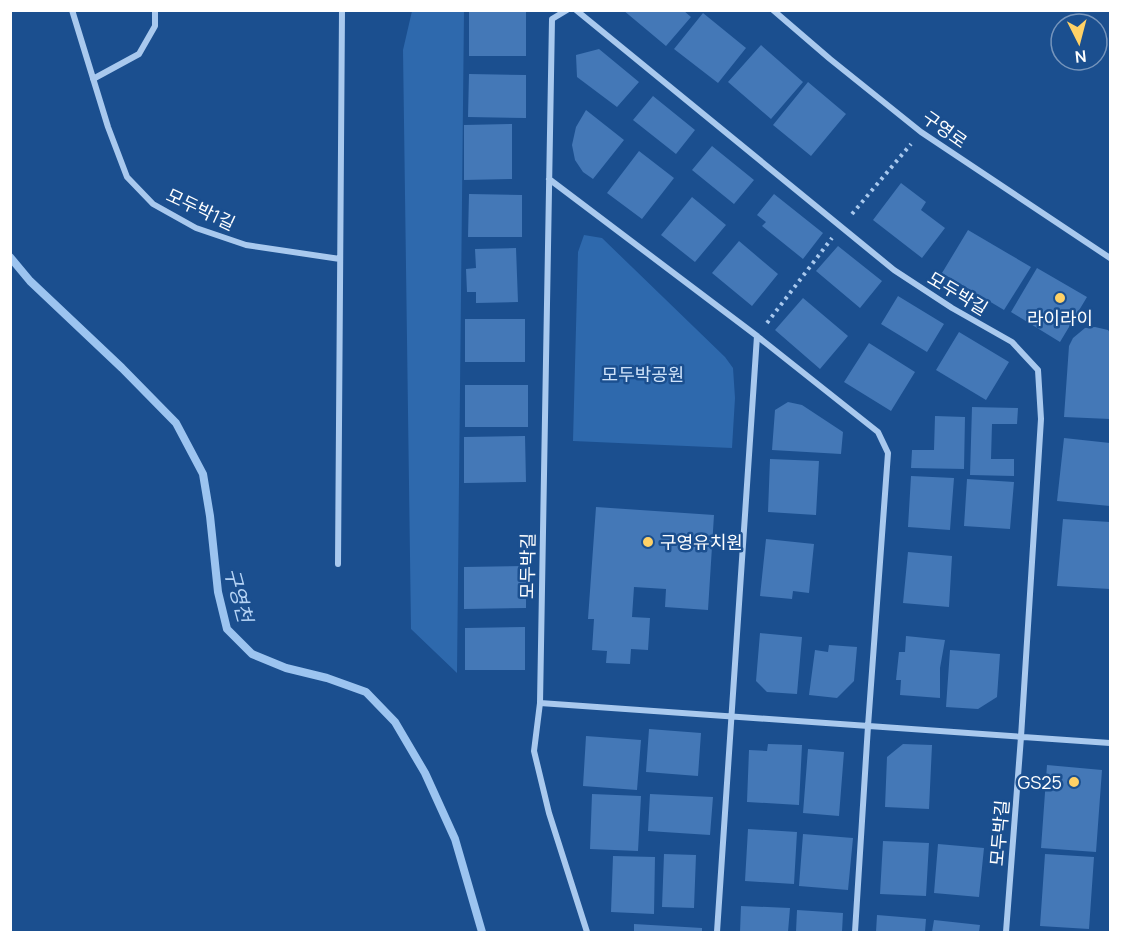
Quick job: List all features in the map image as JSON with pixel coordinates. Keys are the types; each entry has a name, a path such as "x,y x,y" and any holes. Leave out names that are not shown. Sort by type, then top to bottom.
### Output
{"street":[{"name":"모두박1길","path":"72,10 108,127 127,177 153,204 196,228 246,245 340,259"},
{"path":"93,79 139,54 155,26 155,10"},
{"path":"338,564 342,10"},
{"name":"모두박길","path":"567,10 552,19 540,703 534,751 549,813 587,933"},
{"name":"모두박길","path":"576,10 894,270 952,308 1012,342 1038,370 1041,419 1006,933"},
{"name":"구영로","path":"773,10 830,60 921,132 1110,258"},
{"path":"549,179 757,336 878,432 888,453 855,933"},
{"path":"717,933 757,336"},
{"path":"540,703 1110,743"}],"green space":[{"path":"412,11 464,11 457,673 411,629 403,50"},
{"name":"모두박공원","path":"584,235 602,238 725,357 733,368 735,398 732,448 573,441 578,252"}],"building":[{"path":"623,10 683,10 691,17 666,46"},
{"path":"469,12 526,12 526,56 469,56"},
{"path":"703,13 746,48 718,83 674,49"},
{"path":"761,45 803,82 771,119 728,82"},
{"path":"599,49 639,82 617,107 577,77 576,55"},
{"path":"469,74 526,75 526,118 468,117"},
{"path":"808,82 846,114 811,156 773,125"},
{"path":"653,96 695,130 676,154 633,120"},
{"path":"586,110 624,140 593,179 583,172 575,160 572,145 576,127"},
{"path":"512,124 512,179 464,180 464,125"},
{"path":"712,146 754,180 734,204 692,170"},
{"path":"639,151 674,178 642,219 607,193"},
{"path":"901,183 926,202 921,210 945,228 922,258 873,220"},
{"path":"469,194 522,195 522,237 468,237"},
{"path":"774,194 823,233 803,259 762,226 766,222 757,215"},
{"path":"692,197 726,225 695,262 661,235"},
{"path":"968,230 1031,267 1004,310 942,273"},
{"path":"739,241 778,274 752,306 712,273"},
{"path":"838,246 882,281 860,308 816,271"},
{"path":"516,248 518,302 476,303 476,292 467,292 466,269 476,268 475,249"},
{"path":"1037,268 1087,297 1060,342 1011,312"},
{"path":"898,296 944,324 927,352 881,324"},
{"path":"803,298 848,336 820,369 775,330"},
{"path":"465,319 525,319 525,362 465,362"},
{"path":"1095,327 1108,330 1110,333 1110,419 1064,417 1069,346 1073,338 1085,328"},
{"path":"959,332 1009,362 986,400 936,370"},
{"path":"869,343 915,372 891,411 844,382"},
{"path":"465,385 528,385 528,427 465,427"},
{"path":"788,402 802,405 843,432 841,454 772,450 775,410"},
{"path":"972,407 1018,408 1017,424 992,424 991,459 1014,459 1014,476 970,475"},
{"path":"935,416 965,417 964,469 911,468 912,450 934,450"},
{"path":"525,436 526,482 464,483 464,437"},
{"path":"1064,438 1110,443 1110,506 1057,501"},
{"path":"770,459 819,461 816,515 768,512"},
{"path":"911,476 954,478 950,530 908,527"},
{"path":"967,479 1014,482 1010,529 964,526"},
{"path":"596,507 714,515 708,610 665,607 666,589 634,587 632,617 650,618 648,650 631,649 630,664 606,663 607,651 592,650 594,619 588,619"},
{"path":"1063,519 1110,522 1110,589 1057,586"},
{"path":"766,539 814,544 809,593 793,591 792,599 760,596"},
{"path":"908,552 952,556 949,607 903,603"},
{"path":"526,566 526,608 464,609 464,567"},
{"path":"525,627 525,670 465,670 465,628"},
{"path":"760,633 802,637 797,694 767,692 756,681"},
{"path":"906,636 945,640 940,668 940,698 900,695 901,680 896,680 899,652 905,652"},
{"path":"829,645 857,647 854,681 837,698 809,695 815,650 828,652"},
{"path":"950,650 1000,654 997,697 978,709 946,707"},
{"path":"649,729 701,733 698,776 646,772"},
{"path":"586,736 641,740 637,790 583,786"},
{"path":"768,744 802,745 799,805 747,802 749,750 767,751"},
{"path":"903,744 932,745 929,809 885,807 887,757"},
{"path":"808,749 844,752 839,816 803,813"},
{"path":"1047,765 1102,770 1096,852 1041,848"},
{"path":"592,794 641,796 638,851 590,849"},
{"path":"650,794 713,797 710,835 648,831"},
{"path":"748,829 797,832 794,884 745,881"},
{"path":"803,834 853,838 848,890 799,886"},
{"path":"883,841 929,843 926,896 880,894"},
{"path":"938,844 984,848 979,897 934,893"},
{"path":"664,854 696,855 694,908 662,907"},
{"path":"1045,854 1094,857 1089,929 1040,926"},
{"path":"613,856 655,857 654,914 611,912"},
{"path":"741,906 790,908 788,932 740,932"},
{"path":"797,910 843,913 842,932 796,932"},
{"path":"877,915 926,919 925,932 876,932"},
{"path":"934,920 980,925 979,932 932,932"},
{"path":"634,924 702,928 702,932 634,932"}],"waterway":[{"name":"구영천","path":"10,257 30,281 176,423 203,474 218,592 227,629 252,654 286,668 327,678 366,692 395,722 425,773 455,839 482,932"}],"place":[{"name":"라이라이","path":"1060,298"},
{"name":"구영유치원","path":"648,542"},
{"name":"GS25","path":"1074,782"}]}
